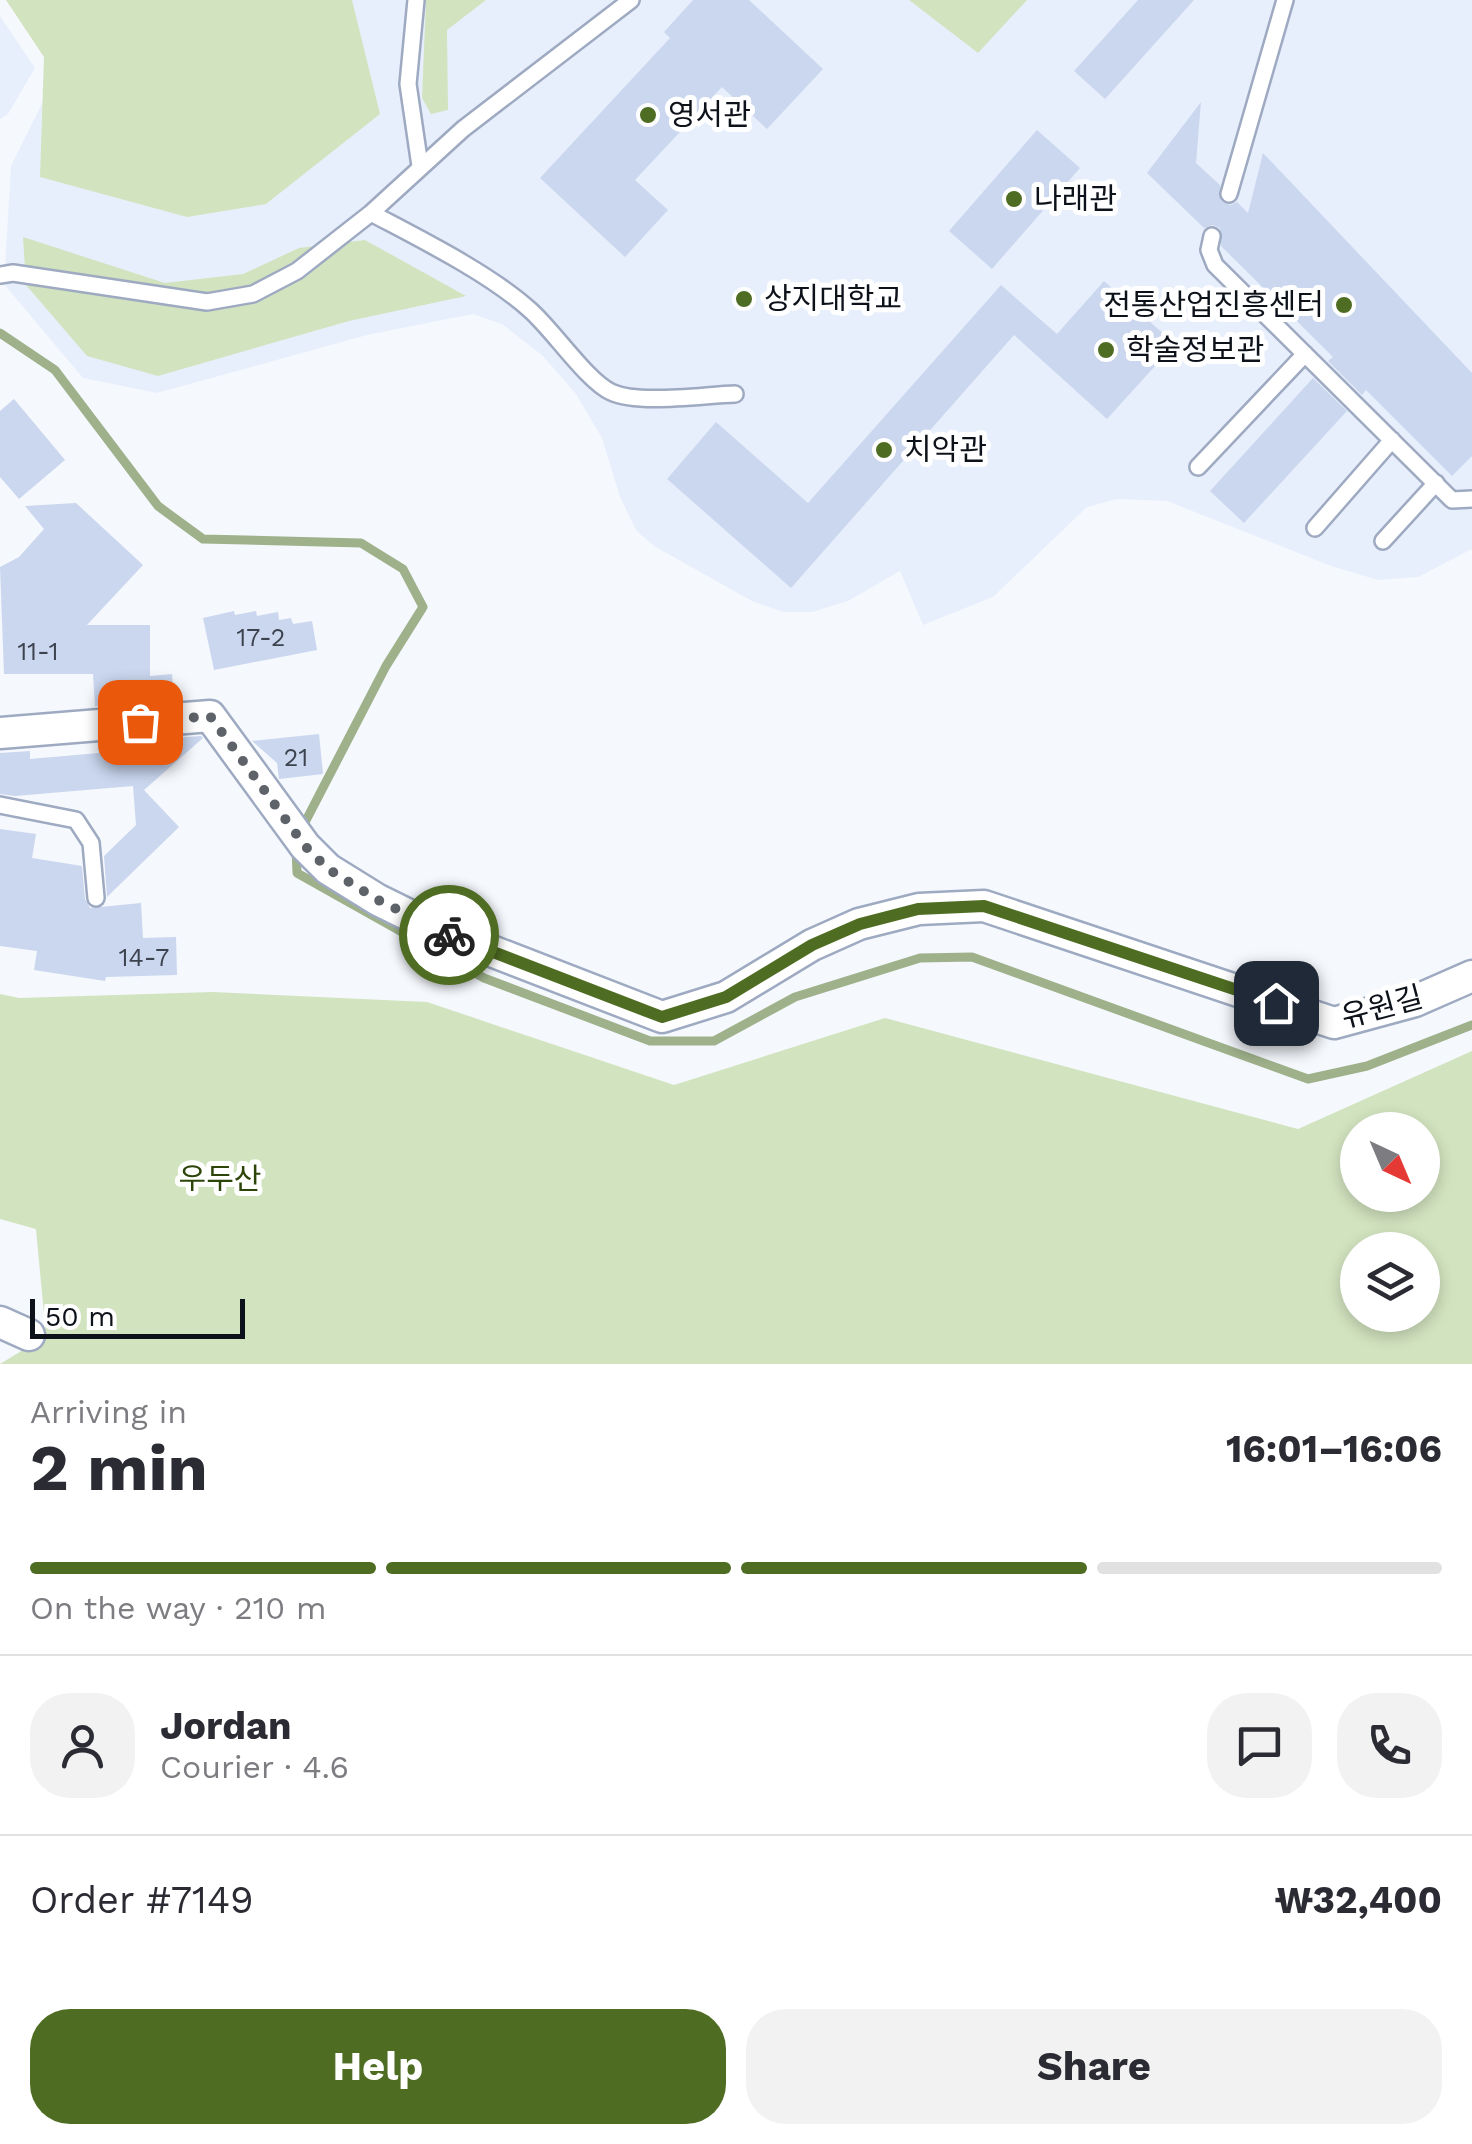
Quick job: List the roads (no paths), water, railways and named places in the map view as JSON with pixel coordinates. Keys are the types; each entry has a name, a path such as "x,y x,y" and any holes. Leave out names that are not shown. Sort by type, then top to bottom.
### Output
{"street":[{"name":"유원길","path":"0,734 210,716 305,846 328,869 444,933 662,1017 726,997 812,945 860,924 918,909 984,906 1334,1024 1416,1001 1472,976"},
{"path":"0,1322 29,1335"}],"lane":[{"path":"416,0 408,84 420,166"},
{"path":"0,275 13,273 207,302 253,294 297,271 371,213 420,166 631,0"},
{"path":"1229,194 1285,0"},
{"path":"371,213 425,241 527,307 594,379 612,392 638,398 734,394"},
{"path":"1212,236 1209,250 1215,264 1452,500 1472,499"},
{"path":"1198,467 1305,354"},
{"path":"1315,528 1392,440"},
{"path":"1383,542 1436,484"},
{"path":"0,805 76,820 91,843 96,898"}],"waterway":[{"path":"0,333 55,370 158,506 203,539 361,543 403,569 423,607 386,666 300,832"},
{"path":"296,847 297,873 484,978 650,1041 714,1041 795,997 920,958 972,957 1308,1079 1367,1066 1472,1025"}],"place":[{"name":"영서관","path":"648,115"},
{"name":"나래관","path":"1014,199"},
{"name":"상지대학교","path":"744,299"},
{"name":"전통산업진흥센터","path":"1344,305"},
{"name":"학술정보관","path":"1106,350"},
{"name":"치악관","path":"884,450"}],"park label":[{"name":"우두산","path":"220,1179"}]}
